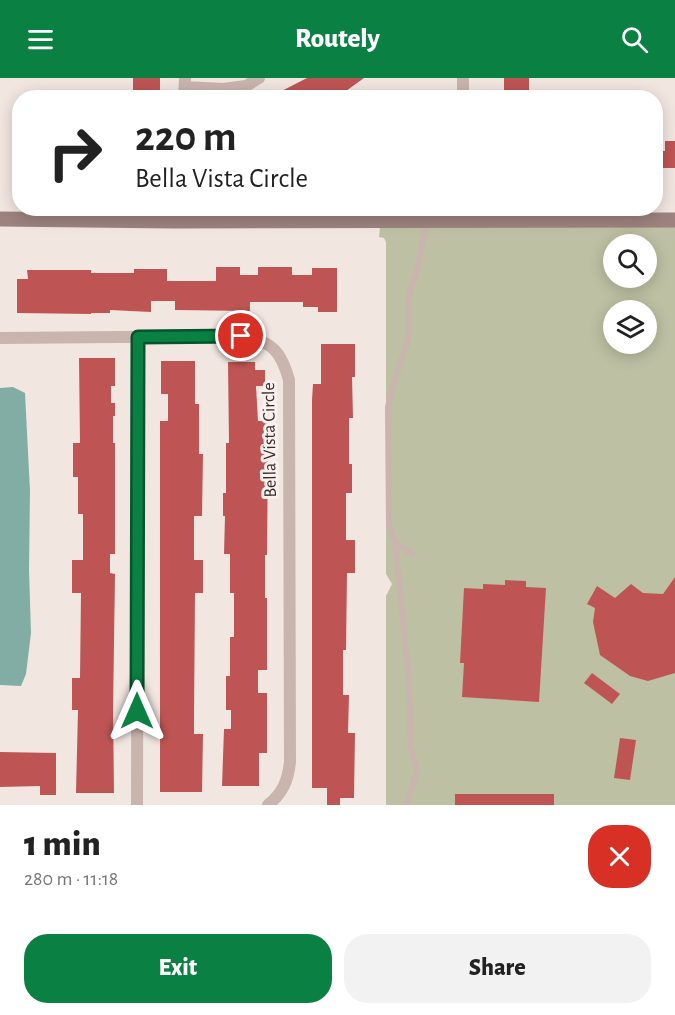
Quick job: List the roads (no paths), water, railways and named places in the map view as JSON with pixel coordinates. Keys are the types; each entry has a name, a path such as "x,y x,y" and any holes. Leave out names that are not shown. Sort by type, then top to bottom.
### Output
{"street":[{"path":"184,87 223,89 246,86 259,78"},
{"path":"0,219 131,216"},
{"path":"225,216 427,220 448,216"},
{"path":"531,216 675,220"},
{"name":"Bella Vista Circle","path":"0,338 241,336 259,339 275,349 284,364 289,380 290,762 288,780 278,797 268,805"},
{"path":"137,805 138,337"}],"lane":[{"path":"406,805 417,772 411,747 410,680 395,543 389,526 388,407 408,341 409,295 418,266 427,220"},
{"path":"395,543 412,554"}],"water":[{"path":"13,387 25,393 30,491 31,633 26,674 21,686 0,685 0,388"}]}
